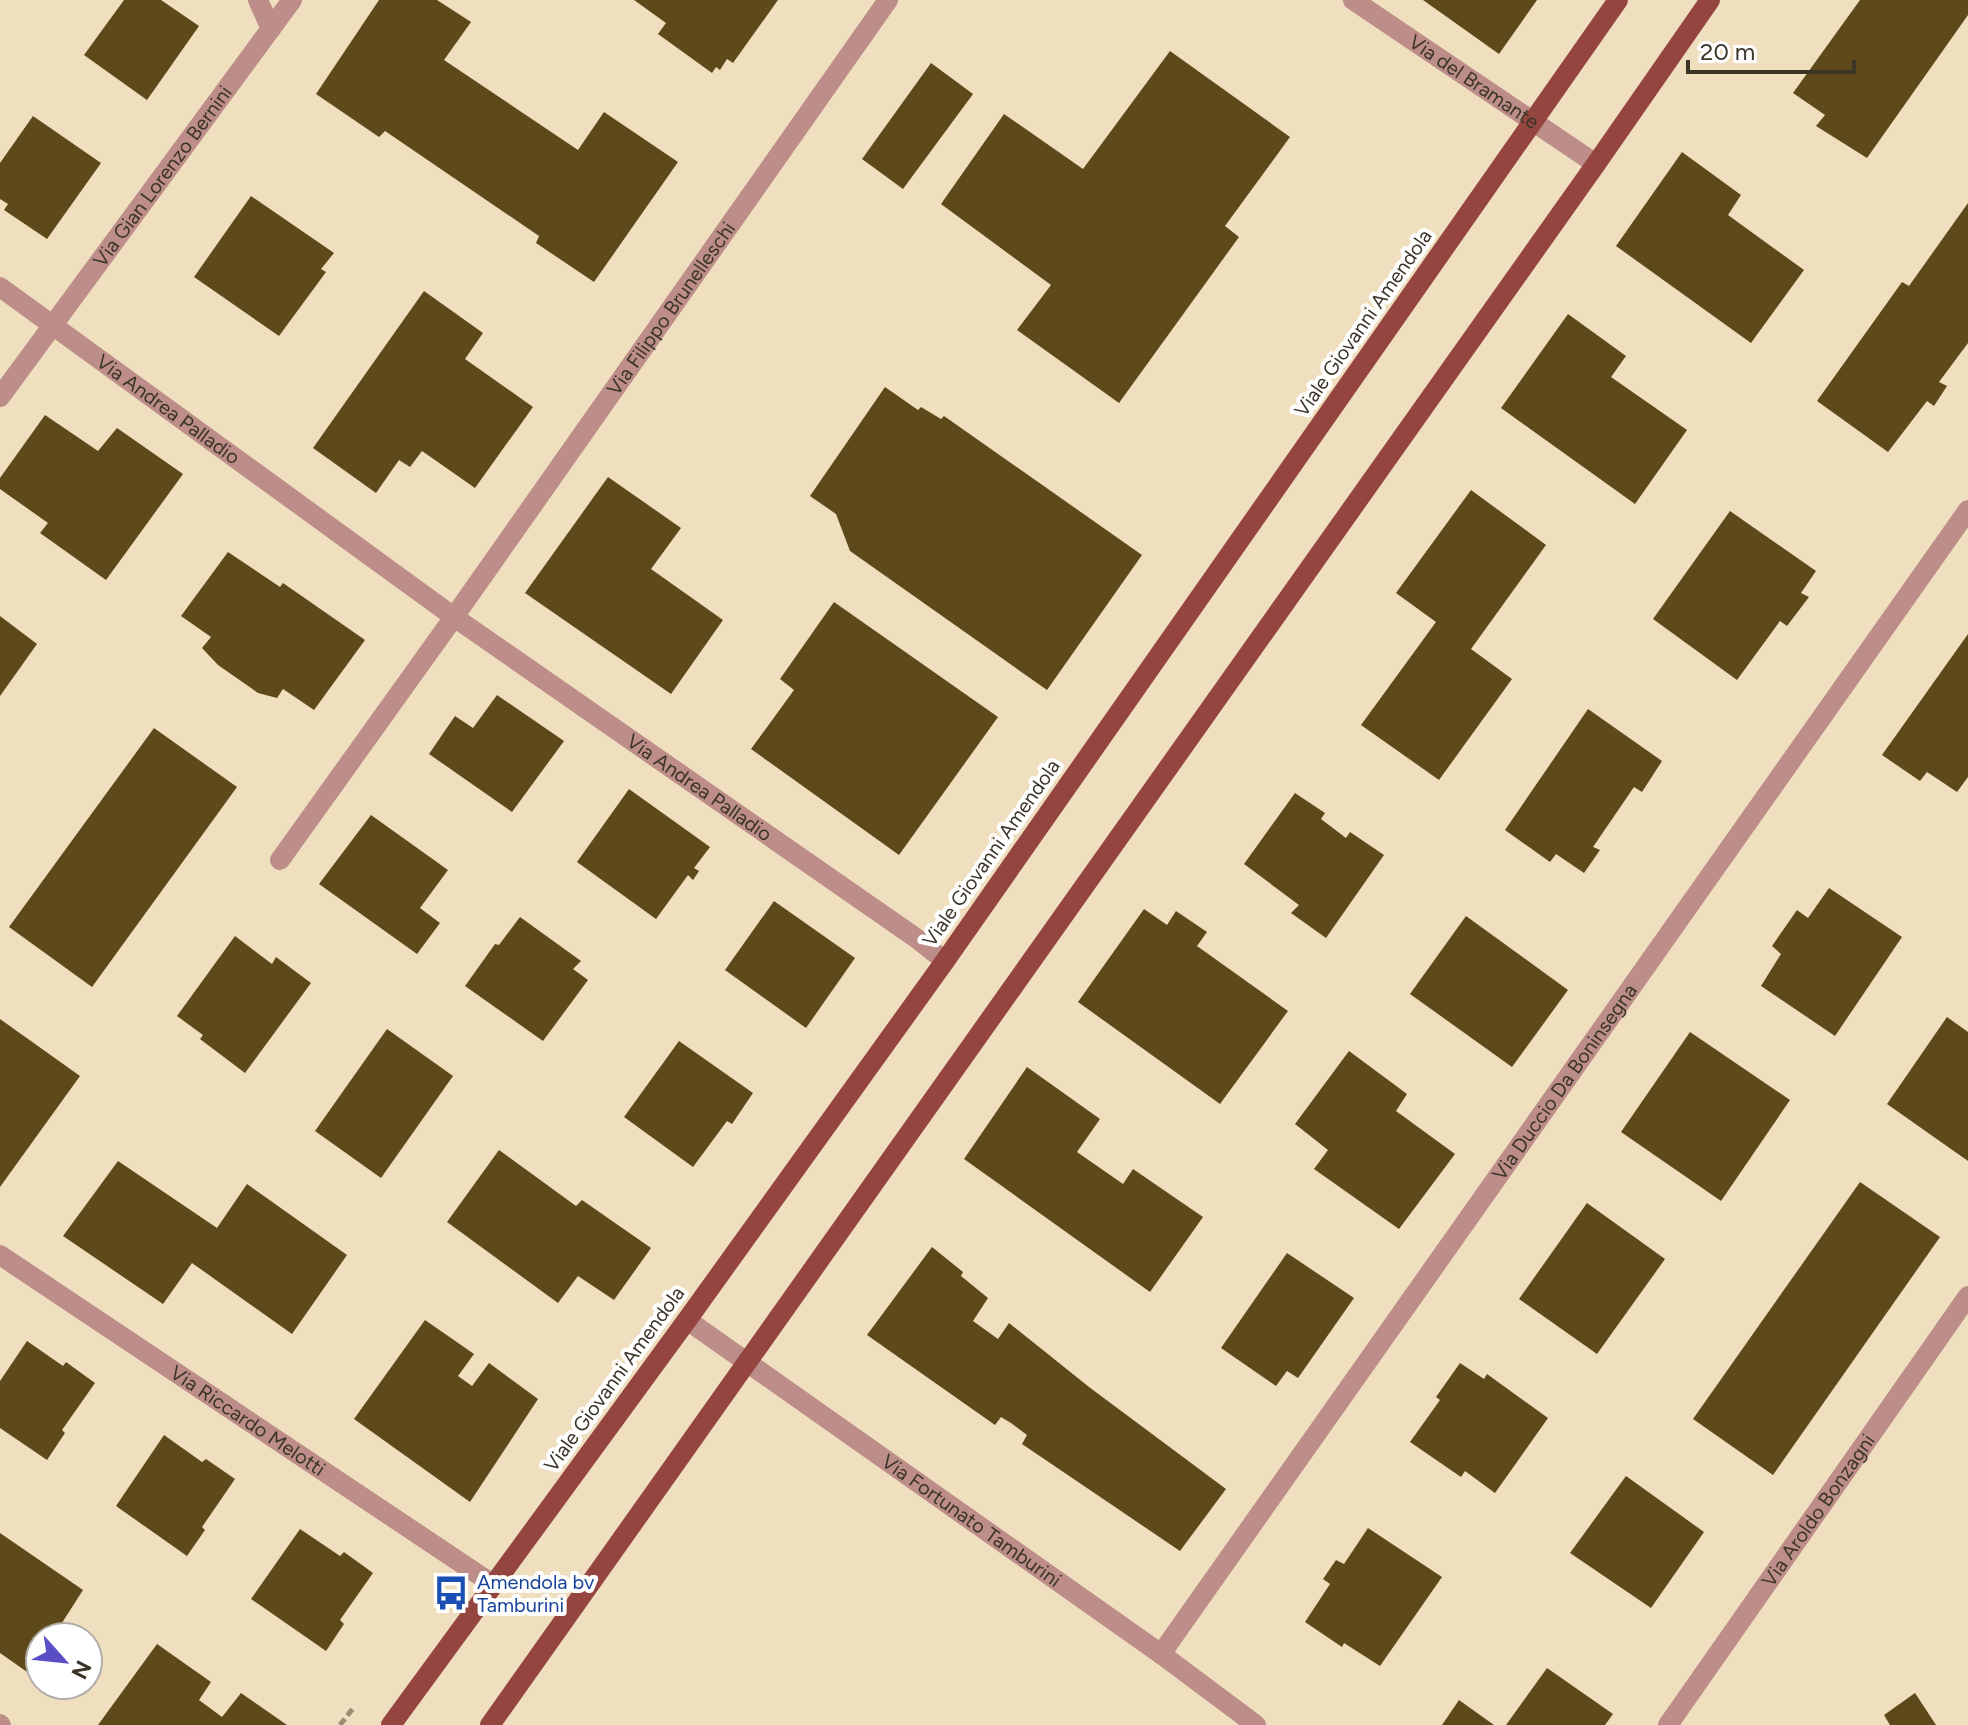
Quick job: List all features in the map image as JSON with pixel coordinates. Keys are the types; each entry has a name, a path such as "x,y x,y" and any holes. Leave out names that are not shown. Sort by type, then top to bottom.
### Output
{"main road":[{"name":"Viale Giovanni Amendola","path":"391,1725 945,961 1618,0"},
{"path":"490,1725 1710,0"}],"street":[{"path":"258,0 271,29"},
{"name":"Via Gian Lorenzo Bernini","path":"0,397 292,0"},
{"name":"Via Filippo Brunelleschi","path":"454,617 888,0"},
{"name":"Via del Bramante","path":"1353,0 1596,164"},
{"name":"Via Andrea Palladio","path":"0,287 454,617 945,961"},
{"name":"Via Duccio Da Boninsegna","path":"1161,1654 1968,510"},
{"path":"280,860 454,617"},
{"name":"Via Riccardo Melotti","path":"0,1255 494,1585"},
{"name":"Via Aroldo Bonzagni","path":"1668,1725 1965,1310"},
{"name":"Via Fortunato Tamburini","path":"687,1320 1161,1654 1256,1725"}],"building":[{"path":"124,0 161,0 199,26 147,100 84,55"},
{"path":"379,0 437,0 471,22 444,60 578,150 604,112 678,162 594,282 536,243 539,236 385,131 379,137 316,94"},
{"path":"634,0 778,0 733,63 727,59 720,70 716,67 712,73 658,34 666,23"},
{"path":"1423,0 1537,0 1499,54"},
{"path":"1860,0 1968,0 1968,15 1867,158 1816,126 1825,115 1793,93"},
{"path":"1170,51 1290,137 1225,226 1239,237 1119,403 1017,330 1051,285 941,204 1004,114 1083,169"},
{"path":"931,63 973,94 903,189 862,159"},
{"path":"33,116 101,163 47,239 4,210 8,204 0,199 0,163"},
{"path":"1682,152 1741,195 1728,215 1804,270 1751,343 1616,246"},
{"path":"251,196 334,253 321,269 326,272 279,336 194,277"},
{"path":"1968,203 1968,343 1939,382 1947,386 1934,406 1927,401 1888,452 1817,401 1902,282 1909,286"},
{"path":"424,291 483,333 465,359 533,407 475,488 422,451 410,467 399,460 376,493 313,448"},
{"path":"1568,314 1626,356 1611,377 1687,430 1635,504 1501,408"},
{"path":"885,387 918,410 921,407 941,419 944,416 1142,555 1047,690 850,551 836,514 810,496"},
{"path":"45,415 98,451 117,428 183,474 106,580 40,533 48,523 0,489 0,478"},
{"path":"608,477 681,528 651,569 723,620 671,694 525,593"},
{"path":"1471,490 1546,545 1471,649 1512,679 1439,780 1361,725 1436,622 1396,593"},
{"path":"1730,511 1816,571 1801,593 1809,597 1787,626 1780,621 1737,680 1653,619"},
{"path":"228,552 280,587 283,583 365,640 314,710 283,689 277,698 258,693 218,665 202,648 211,637 181,616"},
{"path":"834,602 998,717 899,855 751,749 794,690 780,679"},
{"path":"0,616 37,644 0,696"},
{"path":"1968,634 1968,777 1957,792 1927,772 1920,781 1882,755"},
{"path":"497,695 564,741 512,812 429,754 455,716 473,728"},
{"path":"1588,709 1662,761 1642,792 1634,787 1593,847 1600,850 1584,873 1556,854 1550,862 1505,830"},
{"path":"154,728 237,787 92,987 9,927"},
{"path":"629,789 710,847 694,868 699,871 693,880 688,875 656,919 577,862"},
{"path":"1295,793 1325,813 1321,819 1346,838 1350,832 1384,855 1326,938 1291,913 1299,905 1244,864"},
{"path":"371,815 448,870 420,908 440,923 417,954 319,884"},
{"path":"1829,888 1902,937 1835,1036 1761,986 1781,954 1772,946 1797,910 1808,918"},
{"path":"774,901 855,958 806,1028 725,970"},
{"path":"1144,909 1167,925 1176,911 1207,932 1197,946 1288,1011 1220,1104 1078,1002"},
{"path":"1466,916 1568,990 1512,1067 1410,994"},
{"path":"520,917 581,961 573,969 588,980 543,1041 465,986 495,944 499,945"},
{"path":"235,936 272,964 276,957 311,983 245,1073 200,1039 203,1035 177,1016"},
{"path":"1947,1017 1968,1032 1968,1161 1887,1104"},
{"path":"0,1019 80,1076 0,1187"},
{"path":"387,1029 453,1076 381,1178 315,1131"},
{"path":"1690,1032 1790,1100 1721,1201 1621,1132"},
{"path":"679,1041 753,1093 732,1124 727,1121 693,1167 624,1117"},
{"path":"1349,1051 1407,1094 1396,1111 1455,1154 1399,1229 1314,1169 1328,1150 1295,1124"},
{"path":"1027,1067 1100,1119 1077,1152 1123,1184 1133,1169 1203,1217 1150,1292 964,1159"},
{"path":"499,1150 576,1206 582,1200 651,1248 614,1300 578,1276 558,1303 447,1222"},
{"path":"118,1161 217,1228 247,1184 347,1255 292,1334 192,1263 163,1304 63,1236"},
{"path":"1860,1182 1940,1237 1773,1475 1693,1419"},
{"path":"1587,1203 1665,1259 1597,1354 1519,1299"},
{"path":"932,1247 988,1298 973,1321 998,1339 1009,1323 1226,1489 1180,1551 1022,1444 1027,1435 1011,1423 1001,1417 995,1425 867,1335"},
{"path":"1287,1253 1354,1298 1298,1378 1287,1371 1276,1386 1221,1348"},
{"path":"425,1320 474,1354 458,1376 472,1386 489,1363 538,1399 470,1502 354,1419"},
{"path":"27,1341 63,1366 66,1362 95,1383 62,1430 65,1433 47,1460 0,1428 0,1381"},
{"path":"1460,1363 1484,1379 1487,1374 1548,1418 1495,1493 1465,1471 1461,1477 1410,1442 1440,1400 1436,1397"},
{"path":"164,1435 202,1462 206,1459 235,1479 202,1527 205,1530 187,1556 116,1506"},
{"path":"1626,1476 1704,1532 1651,1608 1570,1553"},
{"path":"1368,1528 1442,1577 1380,1666 1344,1643 1342,1647 1305,1622 1330,1584 1323,1579 1336,1560 1344,1564"},
{"path":"300,1529 340,1556 344,1552 373,1573 340,1620 344,1624 326,1651 251,1599"},
{"path":"0,1533 83,1590 63,1621 24,1621 24,1670 0,1653"},
{"path":"157,1644 211,1682 199,1700 222,1717 241,1693 287,1725 98,1725"},
{"path":"1547,1668 1613,1714 1605,1725 1506,1725"},
{"path":"1915,1693 1936,1725 1890,1725 1884,1715"},
{"path":"1459,1700 1494,1725 1442,1725"}],"place":[{"name":"Amendola bv Tamburini","path":"451,1593"}]}
